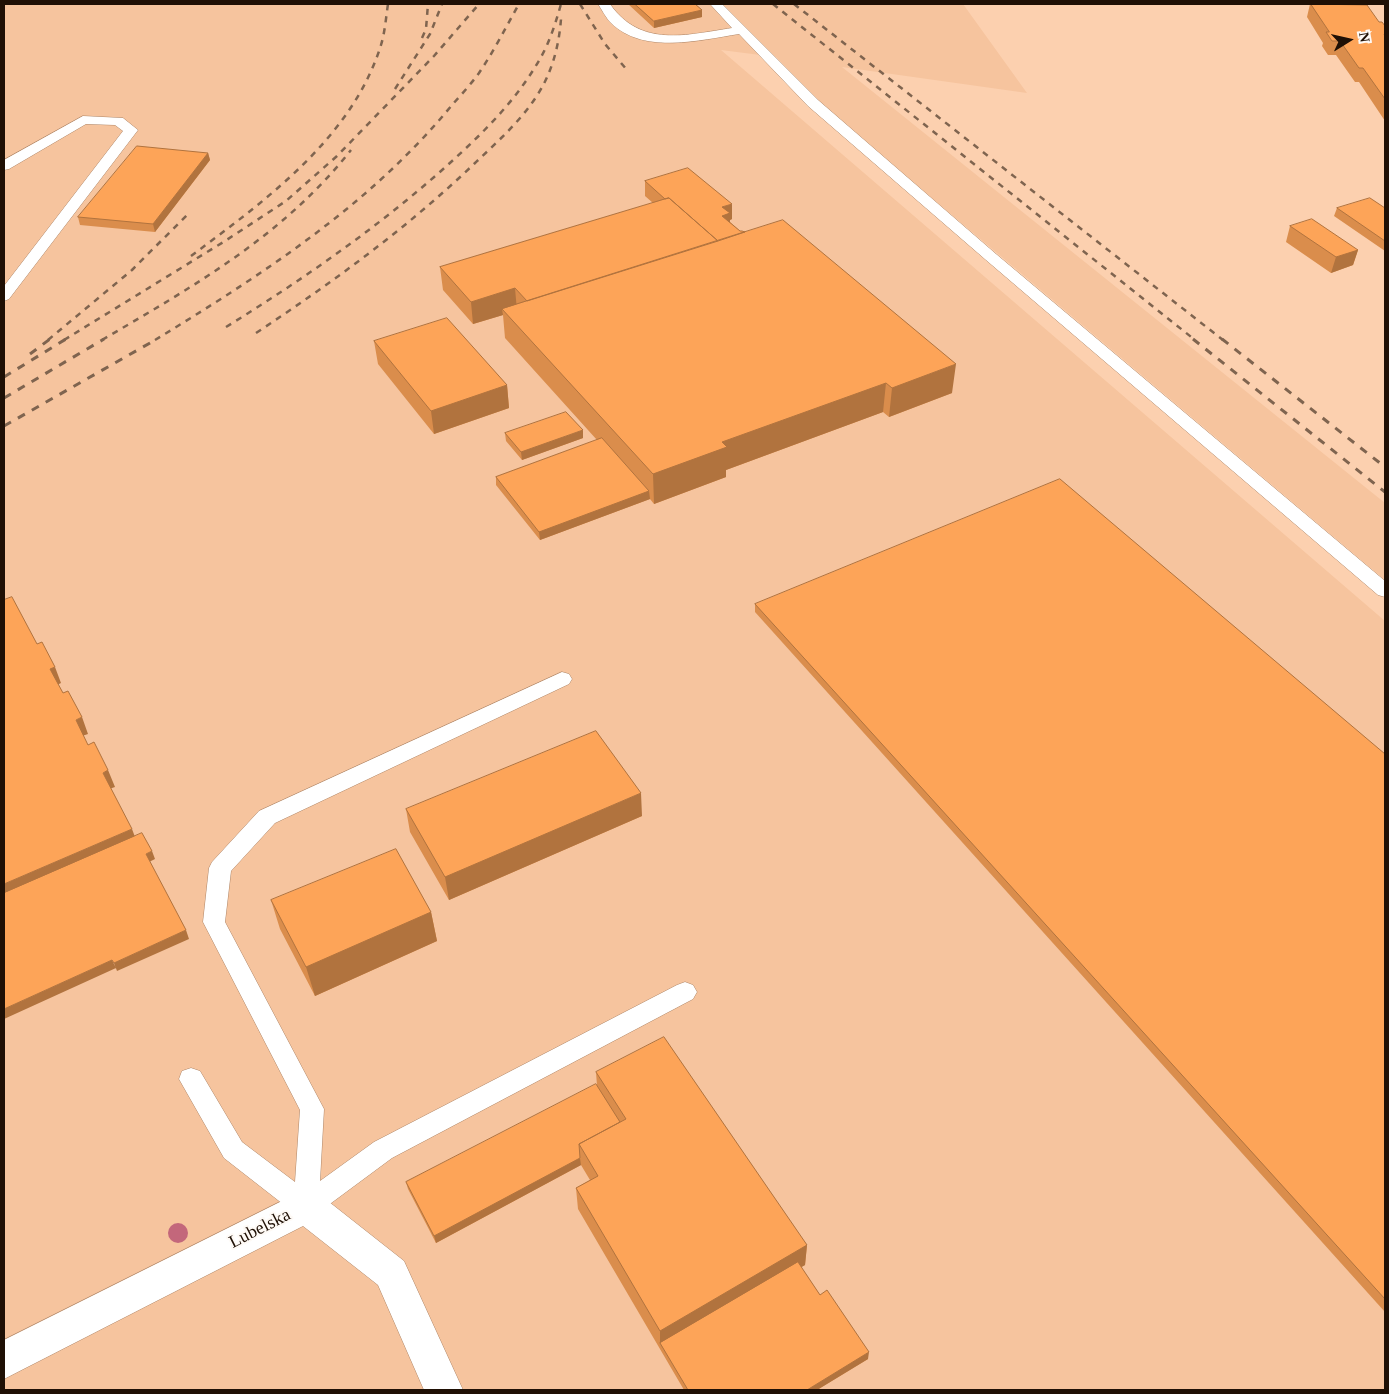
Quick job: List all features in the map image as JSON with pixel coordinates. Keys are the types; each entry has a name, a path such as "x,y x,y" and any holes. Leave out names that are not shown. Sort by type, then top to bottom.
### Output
{"street":[{"name":"Lubelska","path":"4,1360 306,1206 391,1273 444,1390"}],"lane":[{"path":"604,4 609,15 631,33 669,40 742,30"},
{"path":"716,4 812,103 1385,591"},
{"path":"4,166 83,120 118,121 131,130 4,296"},
{"path":"306,1206 312,1109 214,922 220,868 267,817 562,678"},
{"path":"306,1206 382,1150 686,992"},
{"path":"191,1079 233,1150 306,1206"}],"shaded area":[{"path":"4,4 963,4 1027,93 842,67 1385,503 1385,580 825,108 776,57 721,50 1385,621 1385,1390 4,1390"}],"building":[{"path":"635,4 695,4 702,10 654,21"},
{"path":"1311,4 1367,5 1379,22 1382,22 1385,26 1385,99 1363,68 1359,68 1340,41 1332,41 1326,32 1329,32"},
{"path":"137,146 208,153 153,224 78,217"},
{"path":"688,168 732,204 722,207 730,213 722,216 740,231 745,232 718,241 669,198 665,199 645,181"},
{"path":"669,198 718,241 527,301 515,288 471,302 440,267"},
{"path":"1370,198 1385,208 1385,241 1337,208"},
{"path":"1312,219 1358,250 1336,257 1290,226"},
{"path":"783,220 956,364 892,388 886,383 722,442 727,447 653,474 502,309"},
{"path":"447,318 507,385 431,411 374,341"},
{"path":"566,412 583,430 521,452 505,433"},
{"path":"602,438 649,491 539,532 496,477"},
{"path":"1060,479 1385,754 1385,1299 755,604"},
{"path":"12,597 37,644 42,642 55,667 50,669 63,693 68,691 82,717 76,720 88,745 94,742 108,770 103,773 132,829 4,884 4,600"},
{"path":"596,731 641,793 445,877 406,809"},
{"path":"142,833 152,851 146,854 186,930 114,963 112,960 4,1009 4,893"},
{"path":"396,849 431,912 306,967 271,900"},
{"path":"664,1037 807,1245 660,1331 576,1188 598,1176 579,1144 626,1119 596,1072"},
{"path":"596,1084 620,1122 579,1144 580,1158 434,1236 406,1182"},
{"path":"798,1262 820,1295 827,1290 869,1352 807,1390 688,1390 660,1343"}],"railway":[{"path":"191,256 276,189 328,138 350,109 368,78 381,45 388,4"},
{"path":"422,38 426,29 428,4"},
{"path":"395,89 430,34 442,4"},
{"path":"64,340 225,241 286,201 337,156 434,56 479,4"},
{"path":"155,340 275,263 314,235 387,174 420,141 476,77 519,4"},
{"path":"226,327 310,273 364,234 416,193 469,145 496,118 531,73 547,44 561,4"},
{"path":"580,4 605,44 627,70"},
{"path":"773,4 1195,340"},
{"path":"794,4 1223,340"},
{"path":"256,333 341,274 396,232 449,188 508,131 531,104 547,77 557,49 561,19"},
{"path":"102,340 204,279 236,257 297,208 351,150"},
{"path":"48,340 132,270 188,214"},
{"path":"30,354 50,339"},
{"path":"4,377 66,339"},
{"path":"4,398 104,339"},
{"path":"4,426 157,339"},
{"path":"1193,339 1385,492"},
{"path":"1222,339 1385,467"}]}
